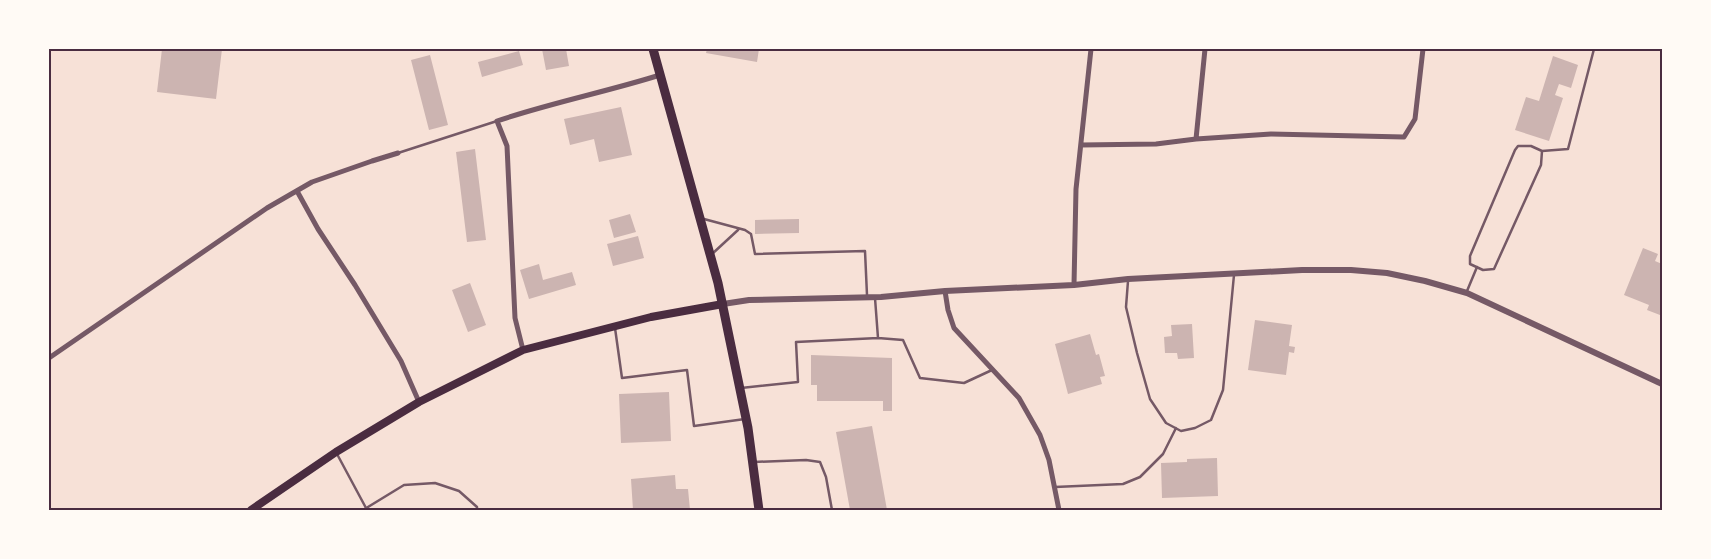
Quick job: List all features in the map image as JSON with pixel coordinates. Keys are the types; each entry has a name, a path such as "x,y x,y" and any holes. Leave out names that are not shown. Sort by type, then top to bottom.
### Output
{"highway":[{"path":"653,49 723,304 746,419 759,510"}],"main road":[{"path":"251,510 336,452 419,402 523,350 651,317 723,304"}],"street":[{"path":"1074,285 1076,189 1091,49"},
{"path":"1196,139 1205,49"},
{"path":"1081,145 1156,144 1196,139 1271,134 1404,137 1415,119 1423,49"},
{"path":"523,350 515,318 507,146 496,121 527,110 614,89 660,75"},
{"path":"49,358 267,208 312,182 398,153"},
{"path":"297,191 318,229 401,360 419,402"},
{"path":"723,304 749,300 875,297 945,291 1074,285 1128,279 1302,270 1360,270 1388,273 1425,281 1466,293 1662,384"},
{"path":"945,291 948,310 954,328 1019,398 1040,435 1049,460 1059,510"}],"lane":[{"path":"1542,151 1541,164 1494,269 1482,270 1470,264 1470,256 1518,146 1531,146 1542,151 1568,149 1594,49"},
{"path":"398,153 496,121"},
{"path":"700,218 738,230 745,230 751,234 755,254 865,251 867,297"},
{"path":"710,256 738,230"},
{"path":"1466,293 1477,267"},
{"path":"1128,279 1126,306 1150,399 1166,423 1181,431 1195,428 1211,420 1224,390 1234,274"},
{"path":"875,297 878,338"},
{"path":"615,327 622,378 687,370 694,426 746,419"},
{"path":"740,388 798,382 796,342 878,338 903,340 920,378 964,383 992,370"},
{"path":"1054,487 1123,484 1140,477 1163,454 1176,428"},
{"path":"336,452 366,508"},
{"path":"752,462 806,460 820,462 826,477 832,510"},
{"path":"363,510 404,485 435,483 459,491 477,507 477,510"}],"building":[{"path":"162,49 222,49 216,99 157,92"},
{"path":"542,49 566,49 569,66 546,70"},
{"path":"707,49 759,49 757,62 706,53"},
{"path":"519,51 523,65 482,77 478,62"},
{"path":"430,55 448,125 429,130 411,60"},
{"path":"1553,56 1578,65 1571,88 1559,84 1555,95 1563,98 1549,141 1515,130 1526,97 1539,101"},
{"path":"621,107 632,155 599,162 594,139 570,145 564,119"},
{"path":"475,149 486,240 467,242 456,152"},
{"path":"630,214 636,232 614,238 609,220"},
{"path":"799,219 799,233 755,234 755,220"},
{"path":"638,236 644,258 613,266 607,244"},
{"path":"1643,248 1658,254 1655,261 1662,264 1662,310 1660,315 1647,310 1649,305 1624,295"},
{"path":"539,264 543,280 572,272 576,285 529,299 520,270"},
{"path":"470,283 486,325 468,332 452,290"},
{"path":"1255,320 1292,325 1289,346 1295,347 1294,353 1289,352 1286,375 1248,370"},
{"path":"1192,324 1194,358 1178,359 1177,353 1165,353 1164,337 1172,336 1171,325"},
{"path":"1090,334 1096,355 1099,354 1105,376 1100,377 1102,384 1068,394 1055,344"},
{"path":"811,355 892,358 892,411 883,411 883,401 817,401 817,385 811,385"},
{"path":"669,392 671,441 621,443 619,394"},
{"path":"872,426 887,510 850,510 836,432"},
{"path":"1217,458 1218,496 1162,498 1161,463 1187,462 1187,459"},
{"path":"675,475 676,489 688,489 690,510 633,510 631,479"}]}
